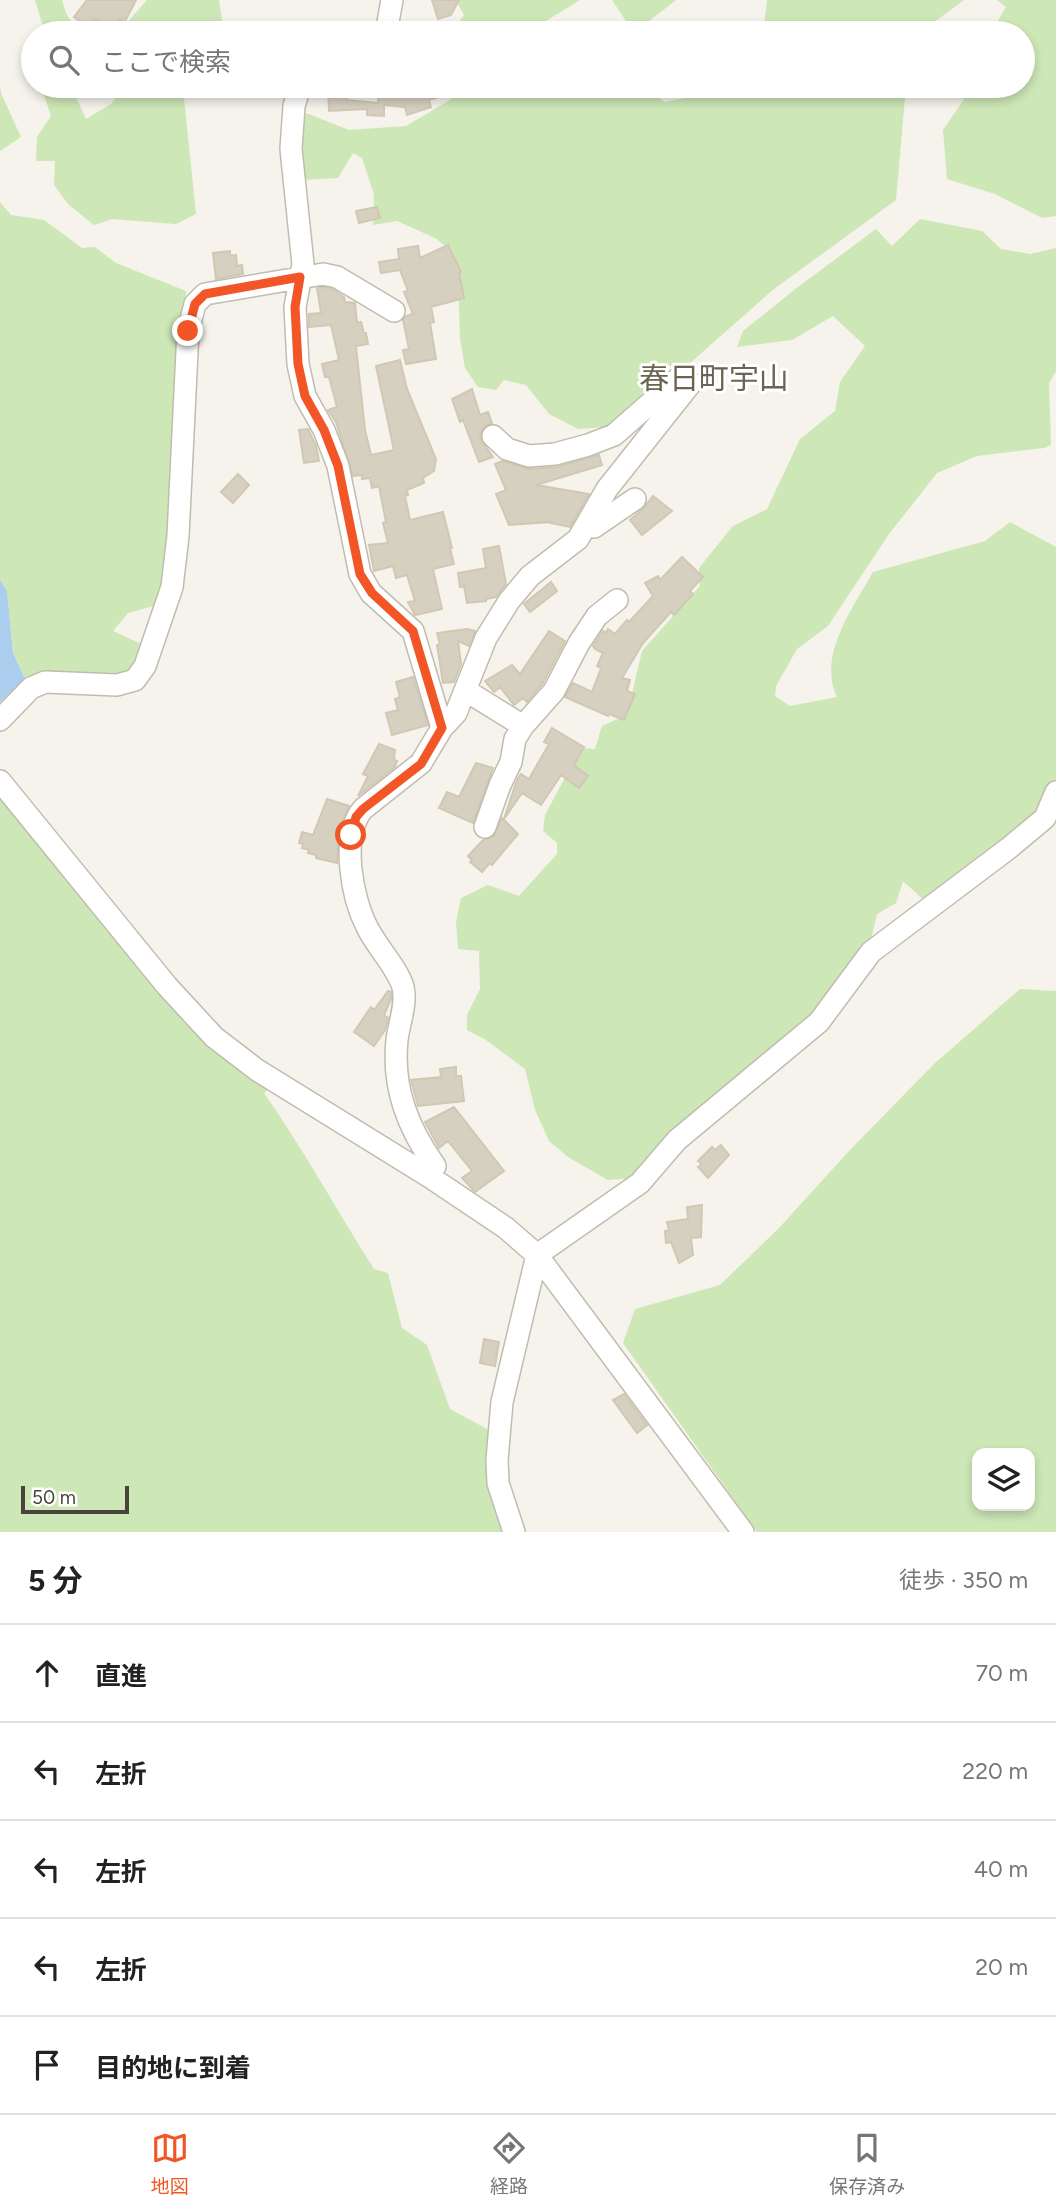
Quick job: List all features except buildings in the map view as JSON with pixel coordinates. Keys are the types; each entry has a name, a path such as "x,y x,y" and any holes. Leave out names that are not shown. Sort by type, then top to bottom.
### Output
{"street":[{"path":"388,21 392,0"},
{"path":"296,98 291,149 303,264 295,307 298,364 305,396 324,430 338,466 360,574 372,593 413,631 442,728"},
{"path":"0,720 31,688 45,682 117,685 135,680 145,666 164,616 173,575 178,536 188,331 195,304 205,294 323,274 337,277 394,311"},
{"path":"430,1177 435,1166 409,1122 398,1089 397,1041 404,998 402,985 367,927 354,894 351,835 356,817 421,764 442,728 456,713 486,638 509,601 530,576 578,539 607,489 691,383 679,378 614,435 555,454 528,456 507,449 493,436"},
{"path":"589,522 594,527 635,499"},
{"path":"485,827 511,761 515,738 554,691 579,643 597,616 617,600"},
{"path":"465,690 523,726"},
{"path":"0,781 158,975 214,1037 257,1070 430,1177 506,1228 537,1255 743,1532"},
{"path":"514,1532 498,1483 497,1460 502,1402 537,1255 640,1183 677,1140 819,1023 871,953 1045,818 1056,792"}],"green space":[{"path":"35,0 62,0 71,21 41,21"},
{"path":"147,0 219,0 222,21 129,21"},
{"path":"456,0 580,0 546,21 459,21 464,15"},
{"path":"612,0 676,0 649,21 626,21"},
{"path":"767,0 964,0 936,21 764,21"},
{"path":"997,0 1056,0 1056,216 1042,218 995,194 947,179 943,130 964,98 1035,98 1035,21 998,21 1006,7"},
{"path":"0,84 1,93 21,137 0,151"},
{"path":"45,98 76,98 86,119 116,98 184,98 196,214 176,224 112,219 94,225 68,204 54,185 55,161 36,161 37,137 51,116"},
{"path":"659,98 664,102 685,98 905,98 896,200 774,289 689,364 660,367 630,412 605,427 578,429 549,414 526,385 504,380 496,390 478,387 465,368 460,338 458,276 450,250 435,238 397,221 373,225 374,195 362,158 353,153 338,178 302,180 298,130 306,113 349,130 406,126 450,100"},
{"path":"0,202 11,215 44,220 82,248 95,247 116,263 186,291 172,541 157,605 128,613 113,631 148,647 138,668 125,674 43,672 25,679 13,653 7,591 0,580"},
{"path":"920,219 982,231 1001,249 1030,254 1056,248 1056,371 1049,383 1051,445 977,456 937,473 889,534 828,626 797,649 776,686 775,696 790,706 837,697 831,665 834,649 873,572 985,541 1010,522 1056,547 1056,781 1043,814 927,903 903,881 896,903 877,914 869,948 814,1021 633,1178 608,1180 568,1157 549,1141 535,1110 525,1069 486,1040 467,1030 467,1015 480,989 479,951 458,949 456,922 461,898 488,885 519,896 557,854 557,843 543,831 545,815 581,748 595,749 602,726 627,715 642,651 700,586 699,568 733,526 767,509 800,439 835,411 840,382 865,346 833,316 792,340 737,347 743,331 876,229 892,246"},
{"path":"0,792 271,1087 264,1093 374,1269 388,1273 402,1328 427,1345 450,1409 489,1430 491,1482 503,1532 0,1532"},
{"path":"1020,989 1056,991 1056,1532 757,1532 623,1343 635,1309 720,1285 779,1228 934,1064"}],"water":[{"path":"0,580 7,591 13,653 25,679 0,702"}],"district":[{"name":"春日町宇山","path":"714,378"}],"route":[{"path":"188,331 195,304 205,294 300,277 295,307 298,364 305,396 324,430 338,466 360,574 372,593 413,631 442,728 421,764 356,817 351,835"}]}
